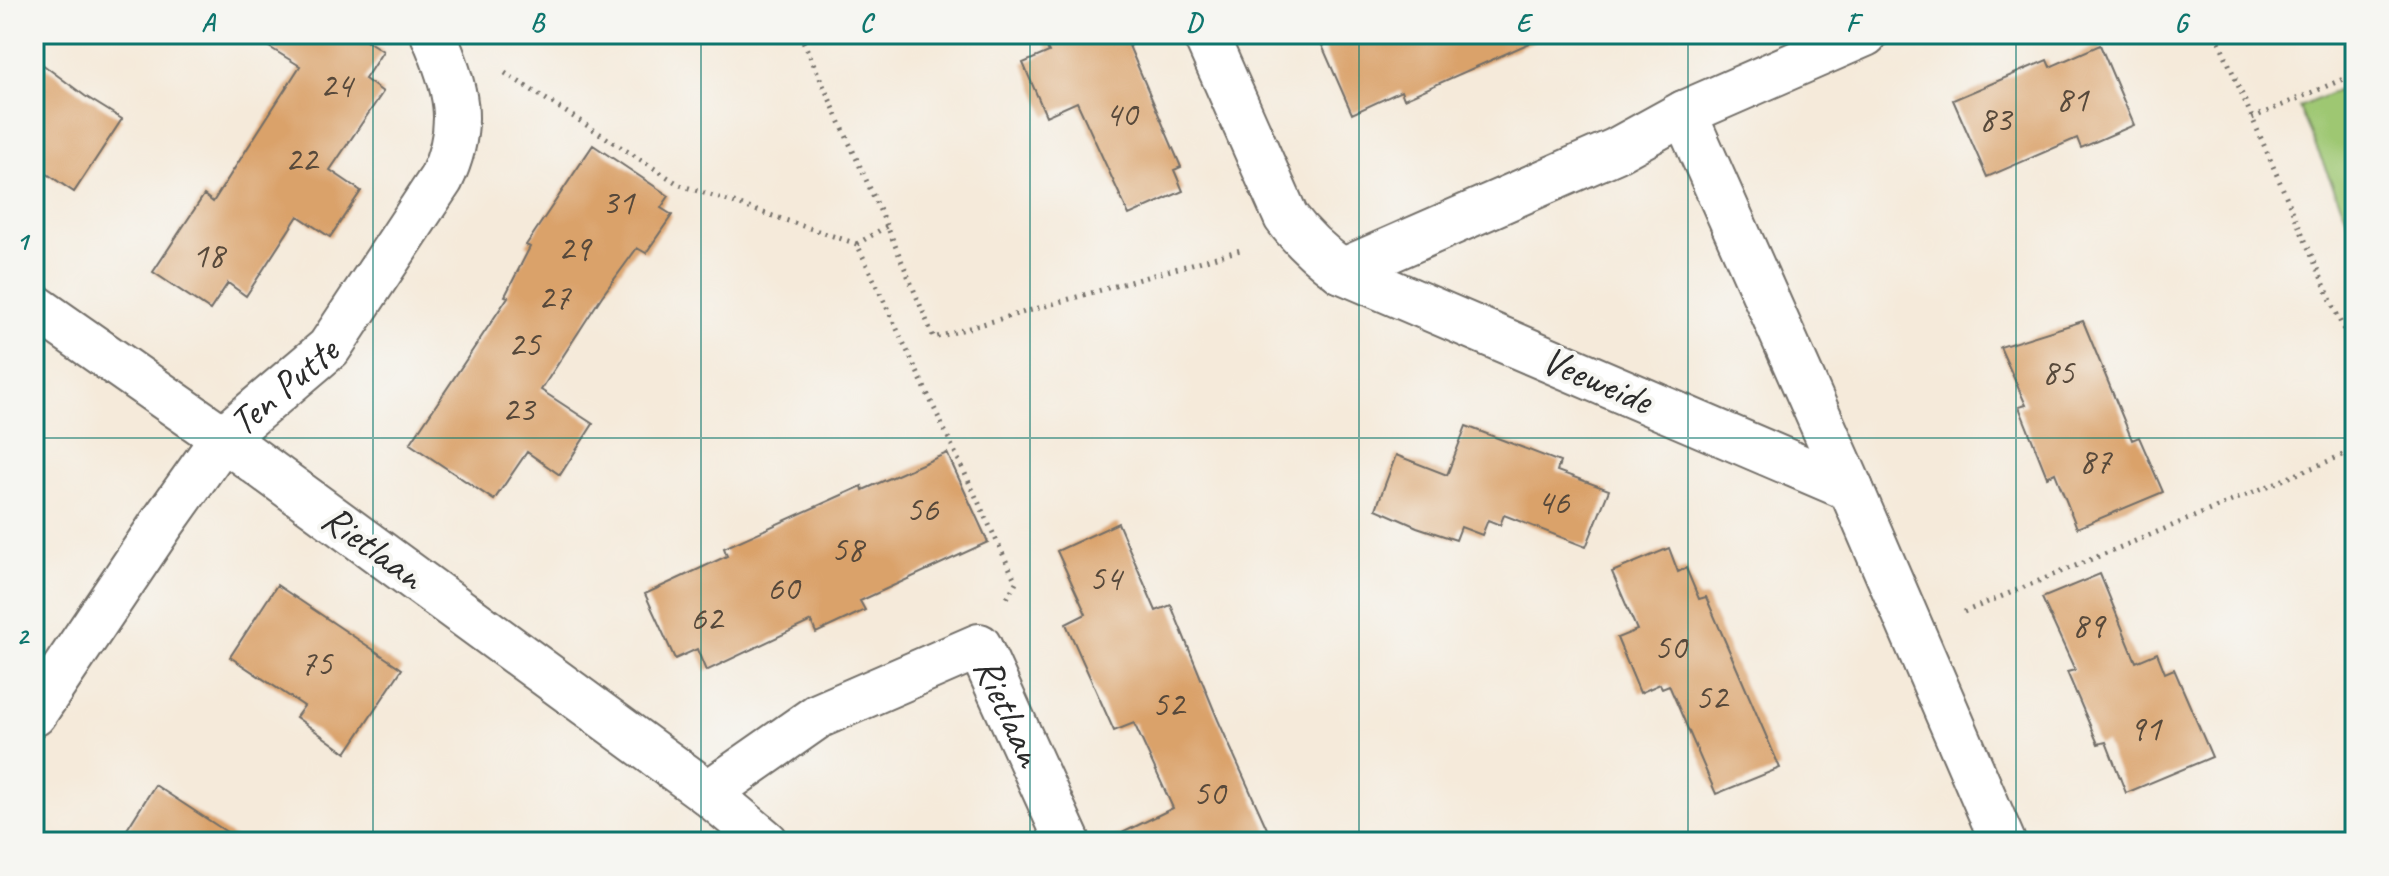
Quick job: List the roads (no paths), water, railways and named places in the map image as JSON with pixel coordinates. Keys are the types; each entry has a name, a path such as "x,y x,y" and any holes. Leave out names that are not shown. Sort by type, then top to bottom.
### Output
{"street":[{"name":"Veeweide","path":"1205,34 1286,217 1321,256 1342,271 1851,489"},
{"path":"1342,271 1615,151 1684,113 1865,34"},
{"name":"Ten Putte","path":"34,714 223,438 329,348 441,179 451,156 457,128 456,105 439,49"},
{"path":"1684,113 2003,842"},
{"name":"Rietlaan","path":"34,306 223,438 708,793 766,842"},
{"name":"Rietlaan","path":"708,793 818,716 979,646 1068,842"}]}
